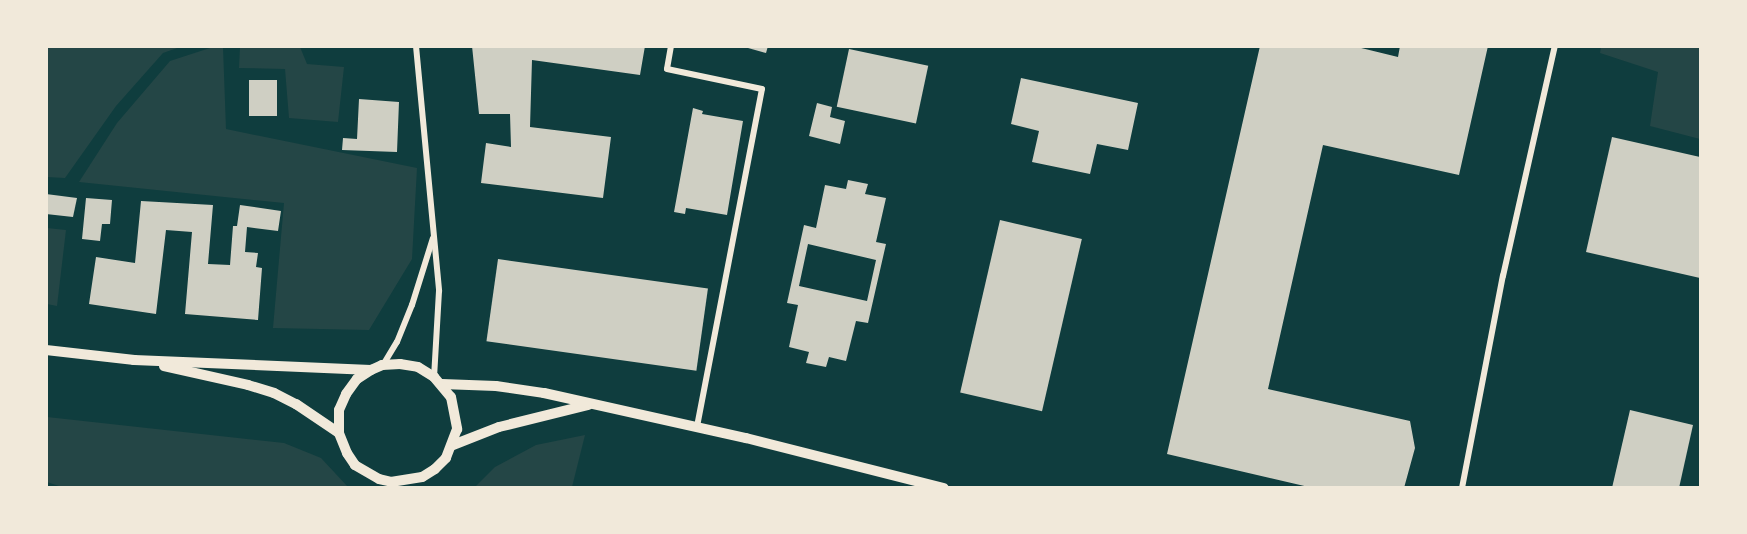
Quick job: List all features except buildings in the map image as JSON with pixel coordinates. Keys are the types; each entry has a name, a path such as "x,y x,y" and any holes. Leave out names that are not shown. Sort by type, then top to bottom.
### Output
{"street":[{"path":"416,46 439,291 438,380"},
{"path":"671,46 667,69 762,89 697,426"},
{"path":"1462,488 1503,276 1555,46"},
{"path":"382,365 397,342 412,305 434,235"},
{"path":"46,350 134,360 371,370"},
{"path":"134,360 248,384 274,393 296,404 339,432"},
{"path":"400,364 418,368 438,380 451,397 456,413 457,429 453,445 435,469 407,482 378,479 355,465 347,453 339,432 339,410 346,394 357,379 382,365 400,364"},
{"path":"438,380 522,389 697,426 944,488"},
{"path":"453,445 500,427 589,405"}],"shaded area":[{"path":"216,46 223,47 226,129 417,168 412,259 369,330 273,328 284,203 79,182 117,123 170,61"},
{"path":"46,47 180,47 163,53 116,106 65,178 47,177"},
{"path":"240,47 300,47 307,64 344,67 338,122 289,118 285,69 239,68"},
{"path":"1601,47 1700,47 1700,139 1650,126 1658,72 1600,53"},
{"path":"47,228 66,230 57,306 47,304"},
{"path":"47,417 284,443 321,458 348,487 62,487 47,482"},
{"path":"585,435 572,487 475,487 495,467 536,445"}]}
